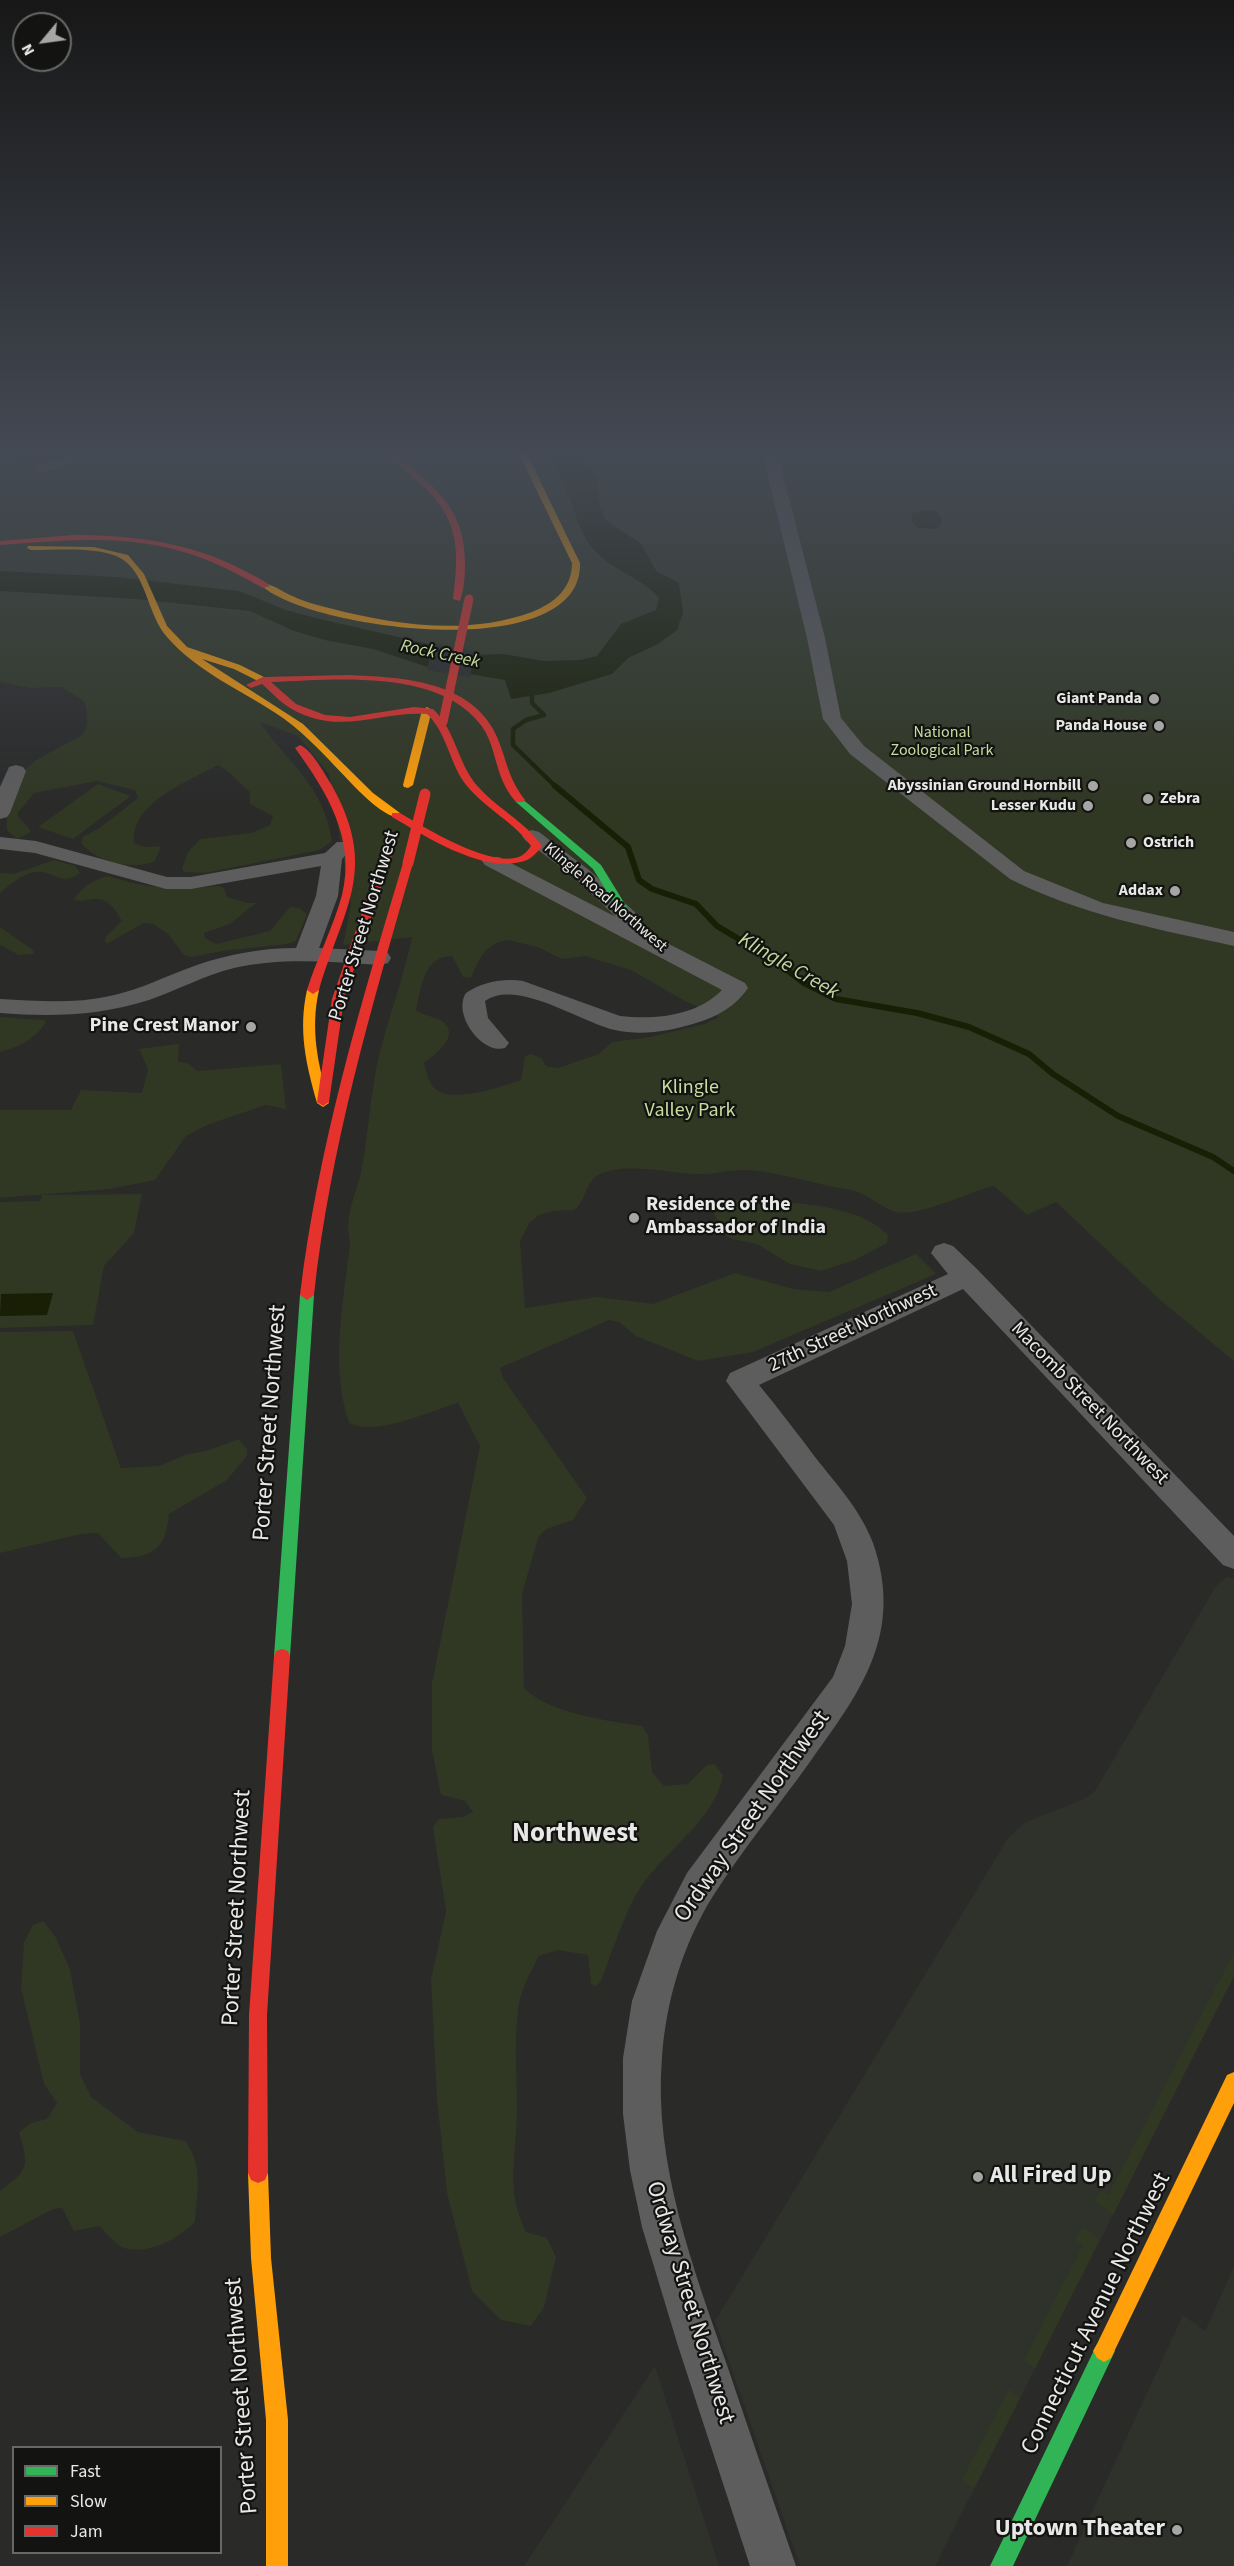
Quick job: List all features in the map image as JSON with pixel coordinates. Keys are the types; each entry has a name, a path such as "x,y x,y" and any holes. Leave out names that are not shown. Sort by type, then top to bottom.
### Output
{"main road":[{"path":"136,572 141,578 156,617 167,632 242,690 274,708 311,735 364,793 378,804 439,837 492,861 526,859 537,846 532,836 498,812 471,784 443,732 428,710 436,678"},
{"path":"141,572 141,578"},
{"path":"141,578 146,572"},
{"path":"222,572 312,607 423,629 493,627 517,621 548,608 572,589 577,572"},
{"path":"238,572 275,592"},
{"path":"443,732 463,599 464,572"},
{"path":"442,657 474,572"},
{"path":"190,652 263,680 291,705 318,717 354,720 428,710"},
{"path":"242,690 263,680 398,680 429,688 471,707 488,729 499,770 506,784 533,812 570,841 597,867 626,914"},
{"path":"242,690 286,732 323,778 339,809 350,842 351,878 315,954 306,1032 307,1049 322,1115"},
{"name":"Porter Street Northwest","path":"277,2566 277,2420 261,2258 257,2135 258,2015 312,1253 310,1217 334,1021 351,956 405,796 428,710"},
{"path":"364,733 390,715"},
{"path":"349,774 350,753"},
{"name":"Porter Street Northwest","path":"312,1253 353,1053 408,864 426,789"},
{"name":"Connecticut Avenue Northwest","path":"1001,2566 1234,2082"}],"street":[{"path":"799,572 832,719 857,750 1017,875 1038,887 1085,905 1234,939"},
{"path":"0,813 16,771"},
{"name":"Klingle Road Northwest","path":"532,836 582,874 678,960"},
{"name":"Porter Street Northwest","path":"332,858 350,842"},
{"path":"0,843 36,847 166,883 191,883 332,858 332,880 315,954"},
{"name":"Klingle Road Northwest","path":"492,861 678,960 737,988 716,1009 703,1014 631,1025 617,1023 523,988 496,987 474,998 473,1011 479,1024 497,1043"},
{"path":"0,1006 57,1009 100,1006 128,999 221,964 249,958 315,954 380,958"},
{"name":"Macomb Street Northwest","path":"944,1253 1234,1556"},
{"name":"27th Street Northwest","path":"740,1381 967,1276"},
{"name":"Ordway Street Northwest","path":"740,1381 847,1520 862,1555 868,1589 865,1631 855,1669 845,1687 700,1885 684,1912 658,1973 644,2041 642,2086 644,2136 661,2230 773,2566"}],"shaded area":[{"path":"1227,1577 1234,1579 1234,1976 935,2566 800,2566 715,2321 1008,1838 1026,1822 1084,1799 1095,1791 1216,1586"},
{"path":"1234,2267 1234,2566 1067,2566 1183,2315 1205,2331"},
{"path":"655,2366 719,2566 524,2566"}],"green space":[{"path":"0,572 1234,572 1234,1361 1160,1300 1056,1202 1027,1215 994,1186 932,1207 906,1213 890,1210 857,1192 788,1176 749,1170 695,1174 634,1168 622,1169 595,1177 574,1210 554,1211 539,1215 529,1223 520,1241 525,1308 597,1297 653,1304 735,1273 794,1289 829,1292 916,1254 936,1274 753,1352 698,1361 636,1336 619,1322 609,1320 500,1368 503,1378 587,1498 573,1520 546,1529 538,1538 522,1594 524,1688 535,1697 563,1710 642,1726 648,1735 652,1772 664,1786 688,1784 707,1765 715,1764 723,1776 710,1807 651,1873 635,1896 601,1981 596,1986 591,1984 588,1955 558,1950 539,1956 523,1990 516,2036 517,2110 513,2186 519,2216 526,2232 547,2238 556,2257 544,2307 531,2326 501,2320 472,2291 447,2193 437,2099 431,1980 446,1911 433,1827 439,1819 463,1817 473,1812 465,1801 441,1795 432,1750 432,1683 480,1446 458,1403 388,1425 373,1427 349,1423 340,1381 340,1338 350,1249 348,1225 351,1205 361,1172 377,1064 412,937 343,945 351,904 329,774 298,736 260,722 303,776 321,805 328,821 332,841 320,850 205,873 184,872 182,869 188,852 200,839 251,833 270,825 273,816 250,804 249,791 218,765 177,786 151,805 142,816 136,829 134,843 145,847 161,846 155,861 147,864 127,865 106,860 88,850 81,843 83,837 101,827 138,798 135,790 97,781 34,793 17,814 31,832 17,839 7,830 7,818 22,772 36,760 81,736 86,728 86,710 84,701 61,687 30,688 0,682","holes":["507,940 538,947 562,959 585,956 631,970 685,1001 719,1017 704,1024 650,1037 612,1042 599,1054 558,1068 546,1066 541,1058 531,1054 525,1056 521,1080 475,1093 449,1094 439,1091 432,1085 424,1063 444,1045 449,1033 442,1021 416,1010 425,974 435,961 452,956 463,977 471,978 484,953 493,945"]},
{"path":"98,784 131,796 73,839 38,827"},
{"path":"54,860 76,866 80,873 65,879 41,872 30,873 0,894 0,873 14,874"},
{"path":"109,876 150,886 190,888 219,886 224,888 227,897 256,903 230,924 204,933 205,938 216,944 270,931 290,907 299,908 307,914 296,941 287,944 191,957 184,955 168,934 153,924 144,923 108,943 105,942 106,937 122,921 114,909 103,900 74,900 89,884"},
{"path":"0,927 33,950 34,954 19,955 0,945"},
{"path":"0,1017 46,1022 26,1042 0,1052"},
{"path":"179,1044 178,1061 189,1064 197,1071 281,1064 286,1109 266,1105 207,1125 186,1136 155,1180 110,1189 0,1198 0,1110 71,1110 81,1090 142,1093 148,1069 139,1049"},
{"path":"142,1194 134,1233 104,1266 93,1325 0,1328 0,1202 40,1201 42,1195"},
{"path":"743,1199 799,1203 840,1210 875,1224 888,1235 887,1243 855,1260 821,1271 790,1264 757,1244 732,1239 724,1234 712,1209 723,1201"},
{"path":"73,1331 121,1468 159,1466 185,1455 209,1450 239,1439 247,1449 247,1456 227,1480 169,1514 165,1535 161,1542 157,1548 142,1555 121,1558 98,1533 81,1534 0,1553 0,1332"},
{"path":"43,1921 55,1936 70,1969 80,2024 80,2074 91,2097 138,2132 185,2141 195,2160 198,2190 195,2222 162,2244 134,2250 121,2246 99,2226 74,2231 62,2208 53,2209 0,2237 0,2191 17,2178 24,2166 24,2153 19,2132 31,2123 47,2119 57,2103 44,2084 21,1988 24,1943 33,1925"},
{"path":"1234,1952 1234,1976 1113,2215 1095,2201 1101,2190 1108,2195"},
{"path":"1082,2227 1100,2239 1035,2369 1024,2360 1083,2245 1075,2240"},
{"path":"1009,2389 1020,2398 974,2489 962,2479"}],"water":[{"name":"Rock Creek","path":"0,572 116,577 239,591 286,610 476,655 503,654 544,661 580,660 597,656 621,624 656,610 659,598 645,585 624,572 657,572 679,583 683,613 677,630 658,644 628,658 612,674 549,693 511,699 505,680 428,667 373,649 325,640 294,631 250,611 136,599 0,591"},
{"path":"53,1293 47,1315 0,1316 1,1294"}],"pier":[{"path":"433,643 475,651 470,677 427,670"}],"waterway":[{"name":"Klingle Creek","path":"532,687 532,703 544,715 526,720 513,729 513,745 556,787"},
{"name":"Klingle Creek","path":"555,786 628,847 639,880 652,889 696,904 717,926 774,960 804,983 836,999 917,1013 969,1027 1029,1054 1053,1074 1118,1116 1213,1157 1234,1171"}],"traffic: fast":[{"path":"520,800 597,867 626,914"},
{"path":"282,1656 307,1295"},
{"path":"1001,2566 1104,2351"}],"traffic: slow":[{"path":"138,572 163,626 184,649 300,726 369,795 396,815"},
{"path":"266,586 297,601 376,621 424,628 471,628 518,620 549,607 568,592 576,572"},
{"path":"190,652 237,667 263,680"},
{"path":"408,785 427,710"},
{"path":"313,990 308,1020 309,1047 323,1103"},
{"path":"1104,2351 1234,2082"},
{"path":"258,2173 261,2258 277,2420 277,2566"}],"traffic: jam":[{"path":"240,572 266,586"},
{"path":"457,599 461,572"},
{"path":"443,722 469,599"},
{"path":"251,685 263,680 349,677 412,683 440,691 465,704 484,722 494,741 507,782 520,800"},
{"path":"263,680 293,706 324,718 350,720 414,710 430,711 444,727 470,783 522,829 537,846 525,858 509,862 490,859 468,853 396,815"},
{"path":"300,748 323,781 342,816 351,855 351,875 347,895 313,990"},
{"path":"408,863 425,794"},
{"path":"323,1102 338,999 388,852"},
{"path":"307,1295 322,1185 334,1131 361,1023 408,863"},
{"path":"258,2173 258,2015 282,1656"}],"place":[{"name":"Giant Panda","path":"1154,699"},
{"name":"Panda House","path":"1159,726"},
{"name":"Abyssinian Ground Hornbill","path":"1093,786"},
{"name":"Zebra","path":"1148,799"},
{"name":"Lesser Kudu","path":"1088,806"},
{"name":"Ostrich","path":"1131,843"},
{"name":"Addax","path":"1175,891"},
{"name":"Pine Crest Manor","path":"251,1027"},
{"name":"Residence of the Ambassador of India","path":"634,1218"},
{"name":"All Fired Up","path":"978,2177"},
{"name":"Uptown Theater","path":"1177,2530"}],"district":[{"name":"Northwest","path":"575,1835"}],"park label":[{"name":"National Zoological Park","path":"942,742"},
{"name":"Klingle Valley Park","path":"690,1100"}]}
